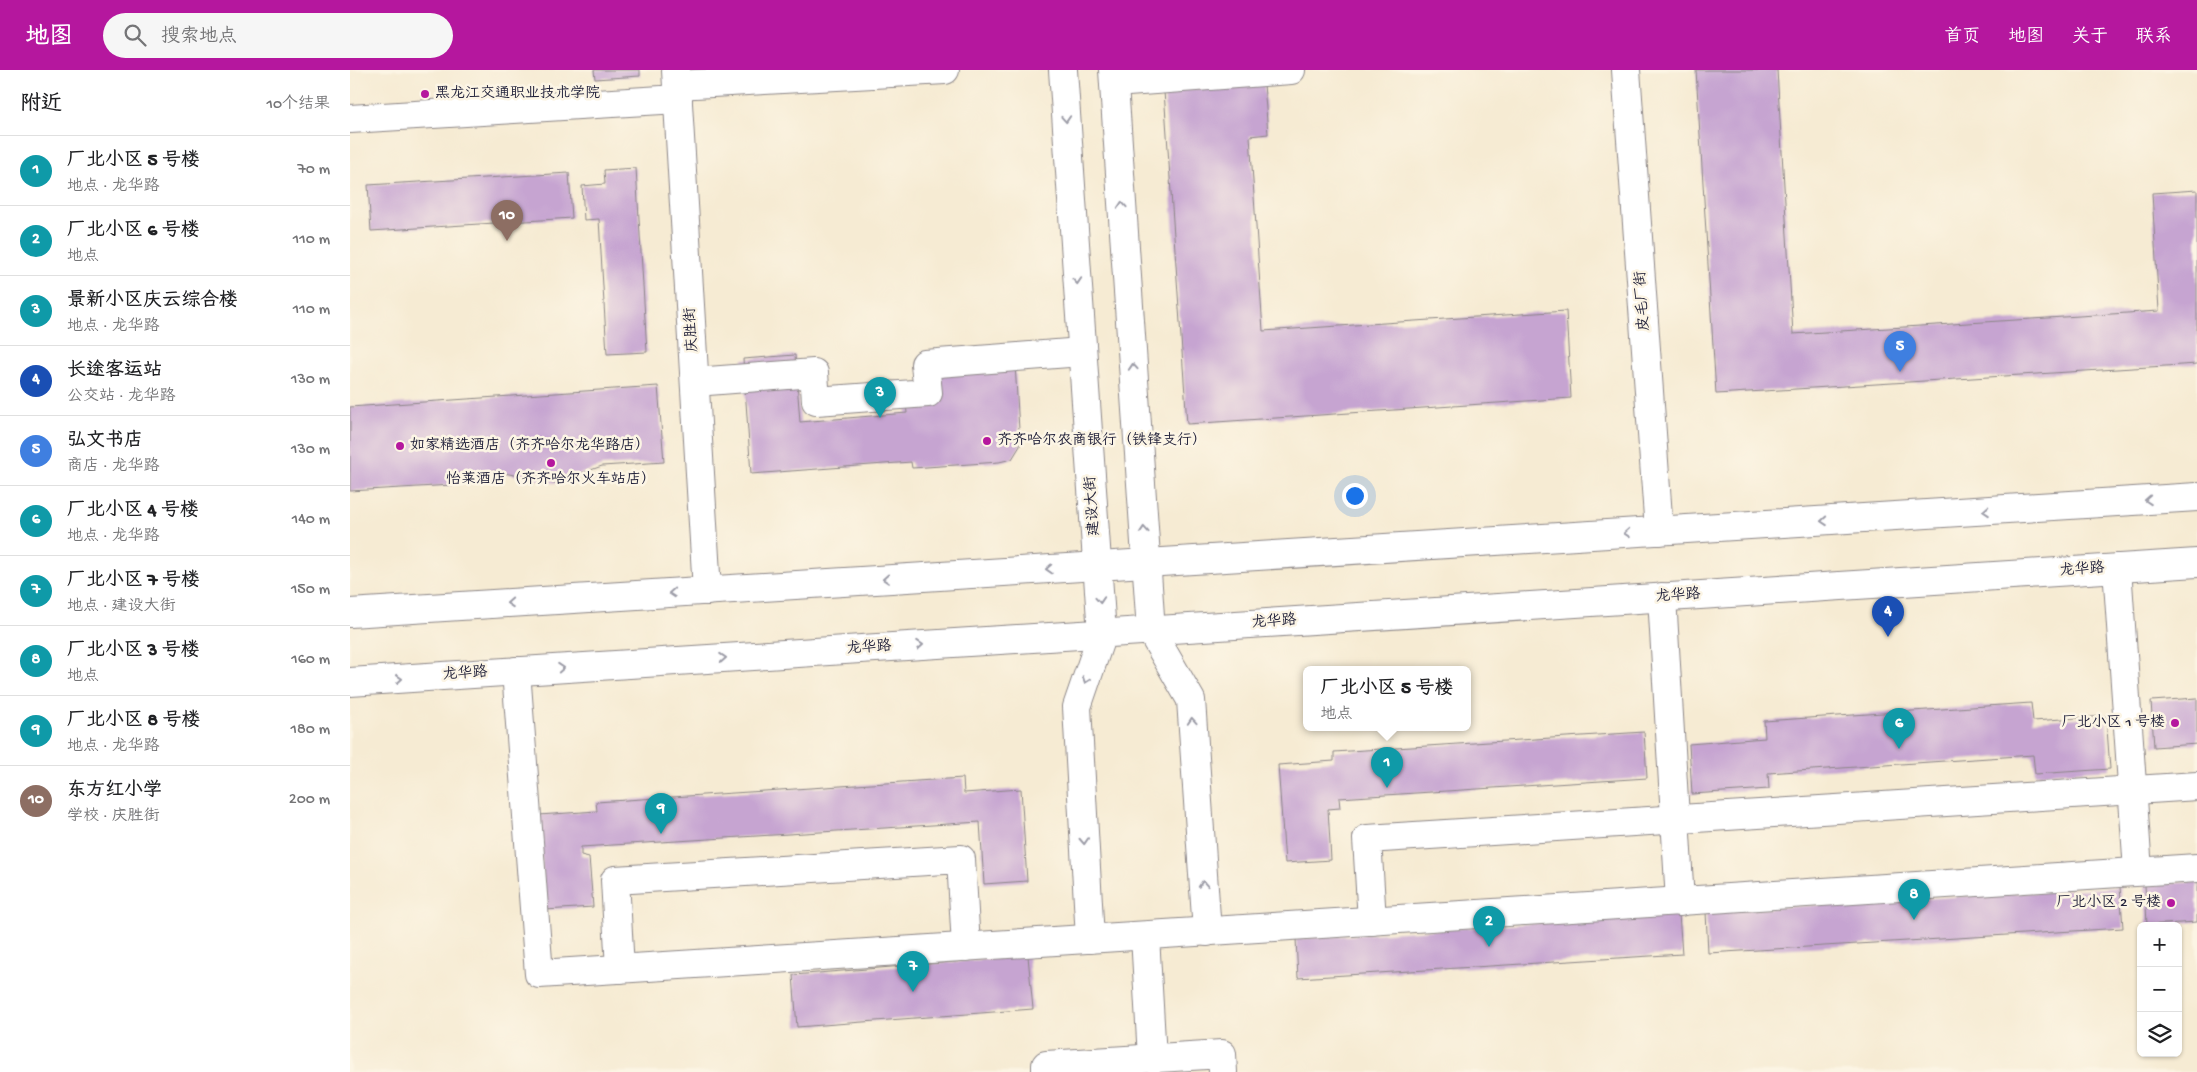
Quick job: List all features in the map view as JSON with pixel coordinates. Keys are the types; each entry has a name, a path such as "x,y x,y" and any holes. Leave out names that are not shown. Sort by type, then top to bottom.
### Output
{"street":[{"path":"350,118 677,85 945,70"},
{"name":"建设大街","path":"1063,70 1102,634 1077,707 1090,939"},
{"path":"1207,932 1191,700 1151,630 1113,77 1291,70"},
{"name":"皮毛厂街","path":"1626,70 1659,531"},
{"name":"庆胜街","path":"677,85 707,591"},
{"path":"695,382 814,373 816,401 928,393 926,364 1082,352"},
{"path":"350,613 2197,497"},
{"name":"龙华路","path":"350,682 2197,563"},
{"path":"2117,568 2138,871"},
{"path":"1662,597 1680,902"},
{"path":"516,671 539,974 2197,868"},
{"path":"1372,921 1367,839 2197,786"},
{"path":"620,969 615,880 961,859 966,947"},
{"path":"1145,936 1152,1058"},
{"path":"1046,1072 1046,1065 1222,1054 1223,1072"}],"building":[{"name":"黑龙江交通职业技术学院","path":"594,70 640,70 640,76 595,79"},
{"path":"1696,70 1777,70 1793,334 2159,311 2152,193 2197,190 2197,364 1716,394"},
{"path":"1264,84 1268,134 1250,136 1263,331 1566,311 1571,398 1187,424 1164,91"},
{"path":"636,168 647,352 607,354 599,219 584,220 582,186 605,184 604,170"},
{"path":"569,173 572,218 371,231 368,185"},
{"path":"795,355 800,422 907,413 906,404 939,401 937,370 1015,364 1020,446 1012,459 999,462 912,468 911,462 751,474 743,359"},
{"name":"怡莱酒店（齐齐哈尔火车站店）","path":"658,386 664,462 602,466 554,483 494,471 451,474 452,485 350,491 350,407"},
{"name":"厂北小区 1 号楼","path":"2197,698 2197,744 2154,747 2151,701"},
{"path":"2031,703 2033,721 2106,716 2110,769 2035,774 2033,755 1768,773 1769,789 1692,794 1689,744 1765,738 1764,721"},
{"path":"1644,732 1647,778 1339,798 1340,808 1328,809 1331,860 1285,863 1278,765 1334,761 1334,752"},
{"path":"963,778 964,793 1021,789 1027,881 984,884 980,822 581,847 581,855 589,857 593,907 545,910 539,815 597,811 596,802"},
{"name":"厂北小区 2 号楼","path":"2197,882 2197,922 2147,922 2145,885"},
{"path":"2120,887 2123,928 1708,953 1706,912"},
{"path":"1679,914 1682,954 1298,978 1296,939"},
{"path":"1028,956 1033,1009 797,1027 793,975"}],"place":[{"name":"黑龙江交通职业技术学院","path":"425,94"},
{"name":"东方红小学","path":"507,241"},
{"name":"弘文书店","path":"1900,372"},
{"name":"景新小区庆云综合楼","path":"880,418"},
{"name":"齐齐哈尔农商银行（铁锋支行）","path":"987,441"},
{"name":"如家精选酒店（齐齐哈尔龙华路店）","path":"400,446"},
{"name":"怡莱酒店（齐齐哈尔火车站店）","path":"551,463"},
{"name":"长途客运站","path":"1888,637"},
{"name":"厂北小区 1 号楼","path":"2175,723"},
{"name":"厂北小区 4 号楼","path":"1899,749"},
{"name":"厂北小区 5 号楼","path":"1387,788"},
{"name":"厂北小区 8 号楼","path":"661,834"},
{"name":"厂北小区 2 号楼","path":"2171,903"},
{"name":"厂北小区 3 号楼","path":"1914,920"},
{"name":"厂北小区 6 号楼","path":"1489,947"},
{"name":"厂北小区 7 号楼","path":"913,992"}]}
